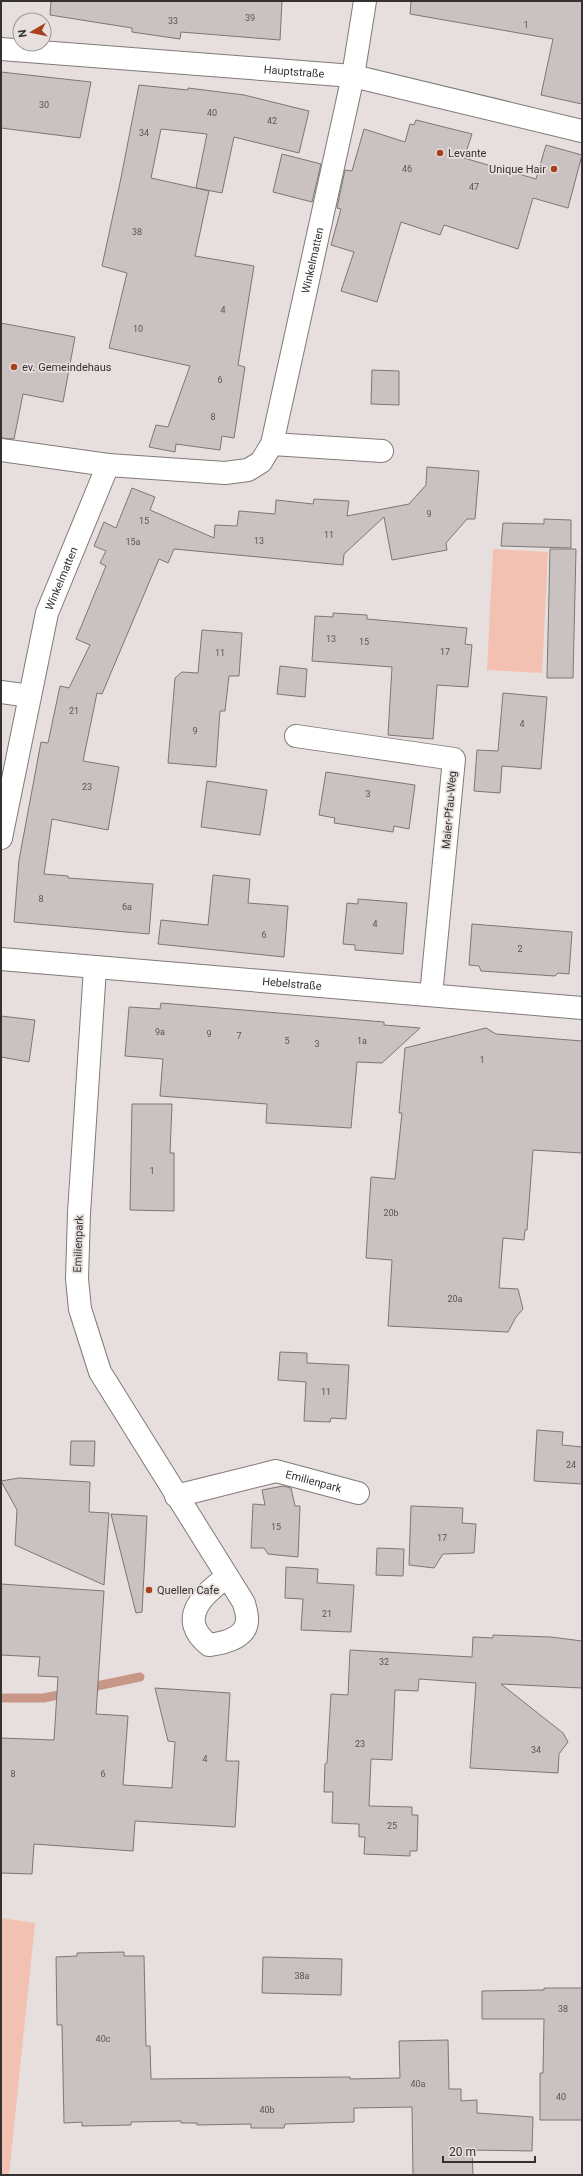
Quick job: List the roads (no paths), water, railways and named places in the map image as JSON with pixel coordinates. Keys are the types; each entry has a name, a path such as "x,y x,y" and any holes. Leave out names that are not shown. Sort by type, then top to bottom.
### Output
{"street":[{"name":"Winkelmatten","path":"1,450 108,465 225,473 248,470 261,462 272,444 353,76 365,1"},
{"name":"Hauptstraße","path":"1,49 353,76 582,131"},
{"path":"272,444 382,451"},
{"name":"Winkelmatten","path":"1,838 47,613 108,465"},
{"path":"1,692 30,696"},
{"name":"Maier-Pfau-Weg","path":"296,736 454,758 432,995"},
{"name":"Hebelstraße","path":"1,959 582,1008"},
{"name":"Emilienpark","path":"95,968 79,1213 77,1279 80,1309 100,1372 227,1577"},
{"name":"Emilienpark","path":"176,1496 276,1471 358,1493"}],"waterway":[{"path":"87,1688 140,1677"},
{"path":"1,1698 43,1698 69,1693"}],"place":[{"name":"Levante","path":"440,153"},
{"name":"Unique Hair","path":"554,169"},
{"name":"ev. Gemeindehaus","path":"14,367"},
{"name":"Quellen Cafe","path":"149,1590"}]}
